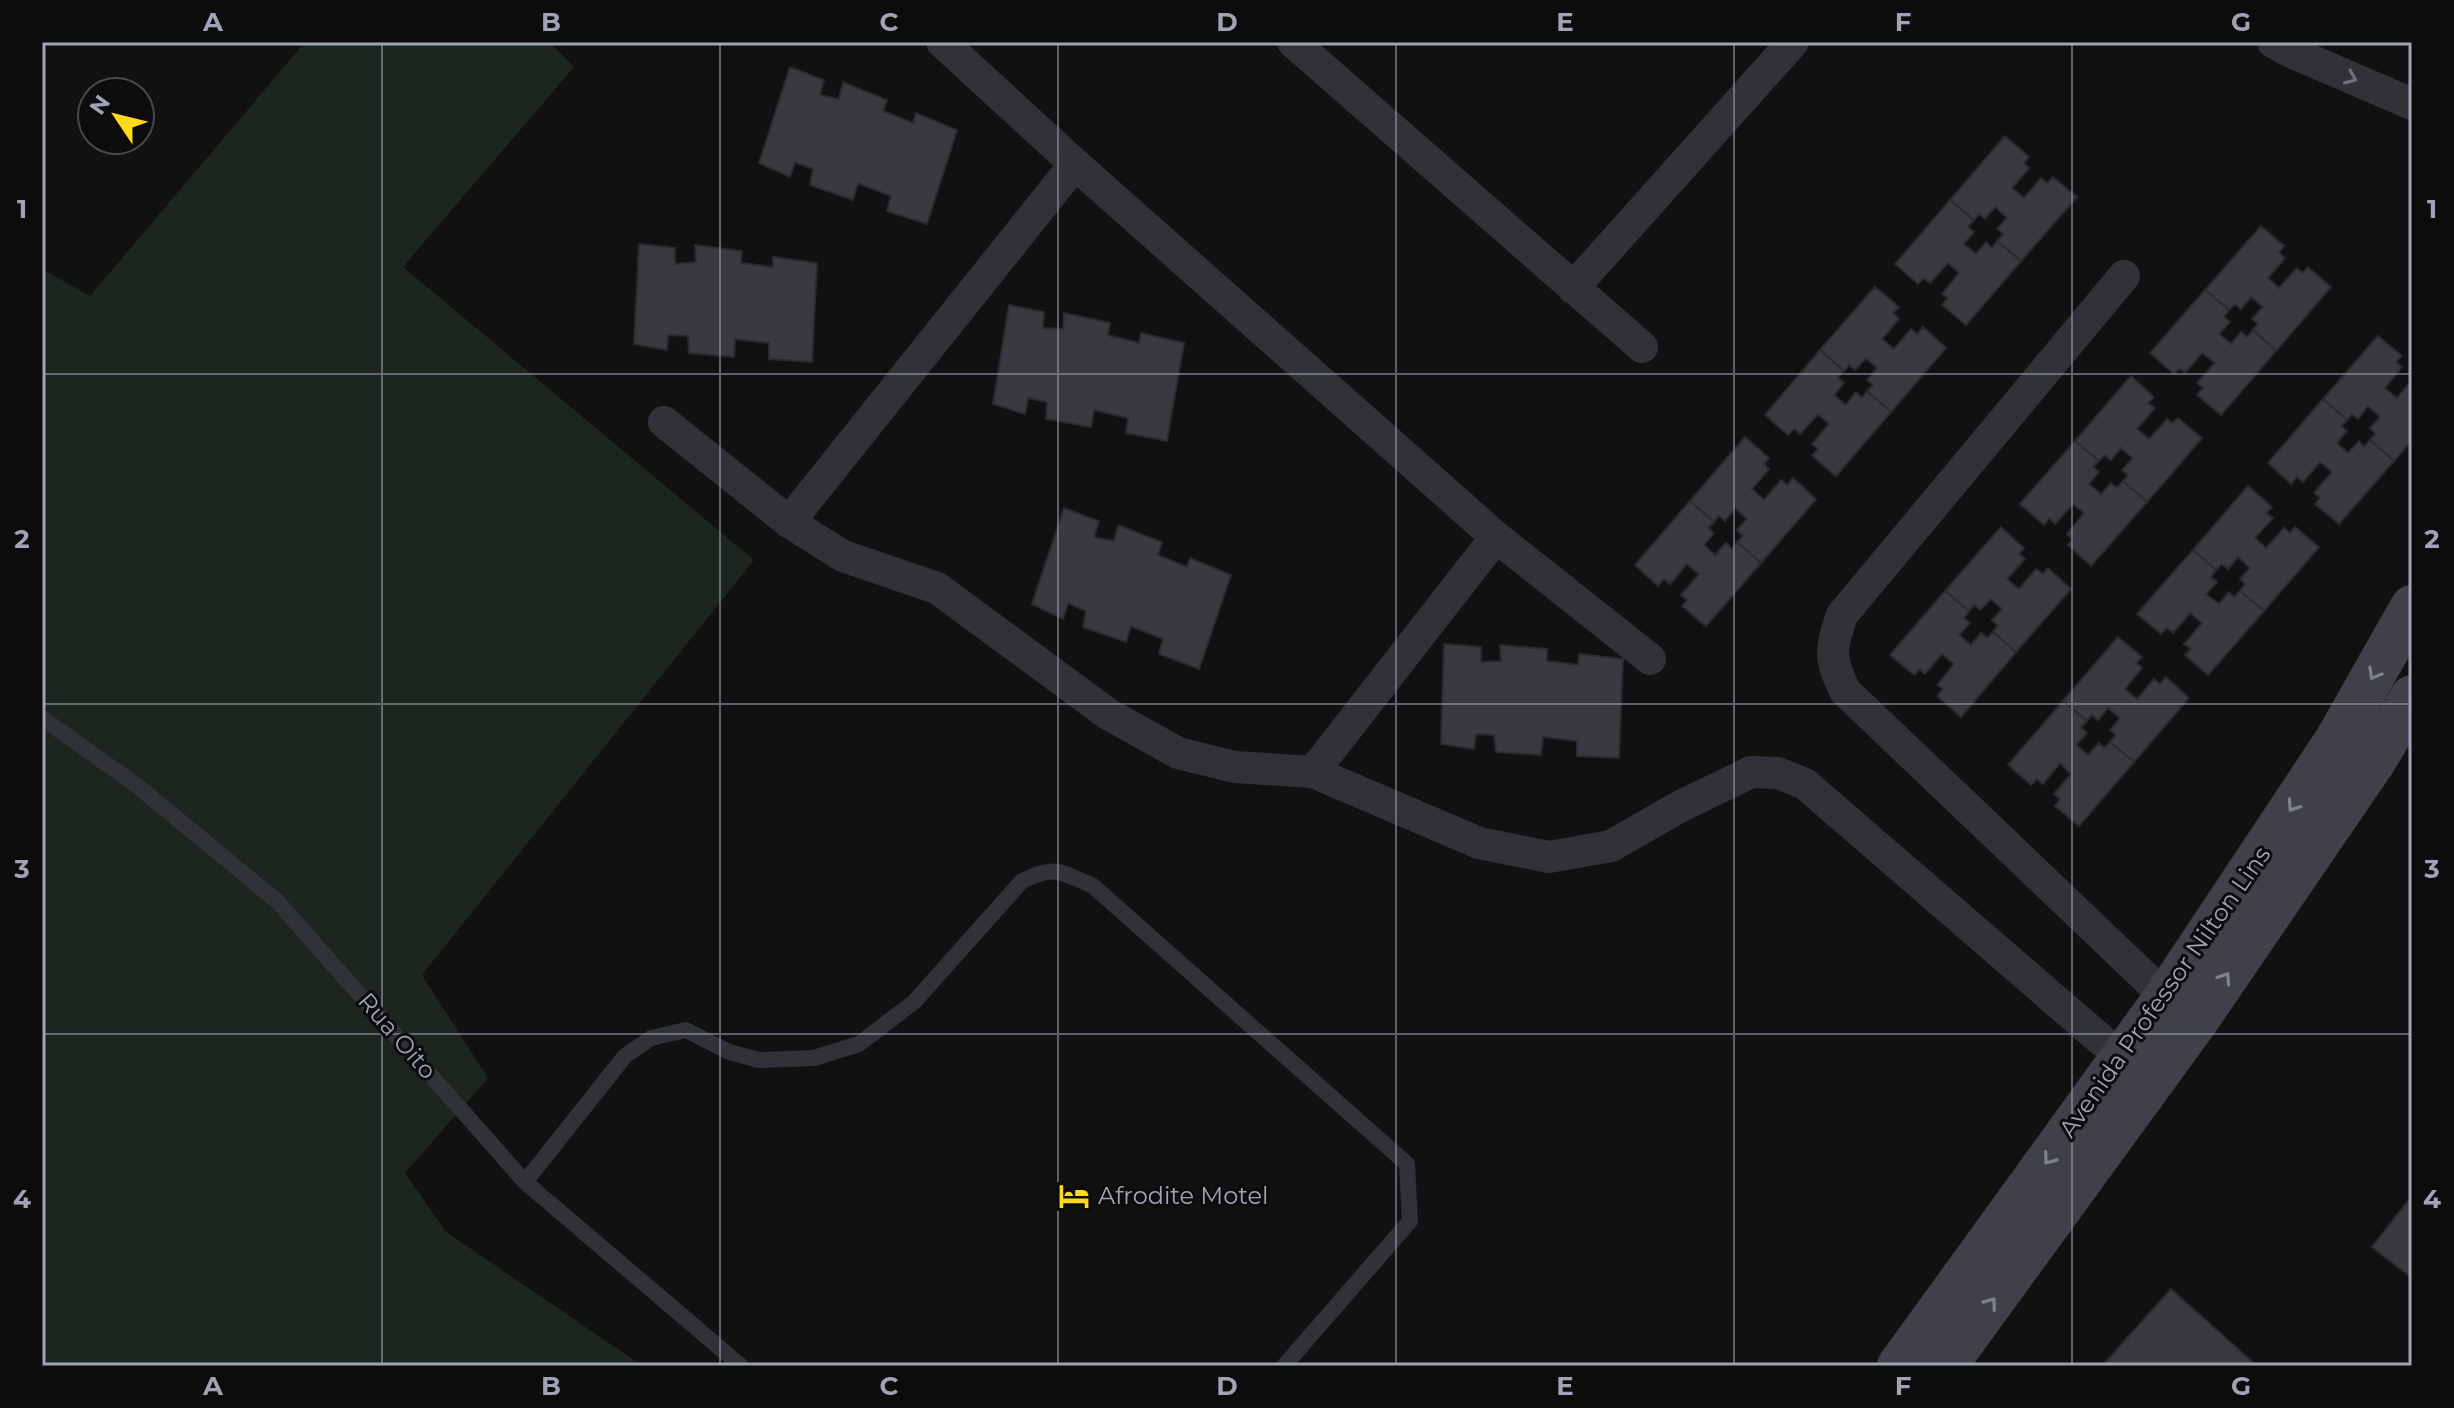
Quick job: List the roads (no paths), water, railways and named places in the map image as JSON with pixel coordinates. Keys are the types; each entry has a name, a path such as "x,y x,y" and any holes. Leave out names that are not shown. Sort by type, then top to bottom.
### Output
{"main road":[{"name":"Avenida Professor Nilton Lins","path":"2182,1009 2412,607"},
{"name":"Avenida Professor Nilton Lins","path":"1899,1366 2136,1070 2374,761 2412,697"},
{"name":"Avenida Professor Nilton Lins","path":"1945,1366 2136,1070"}],"street":[{"path":"942,42 1496,537 1650,659"},
{"path":"1573,288 1793,42"},
{"path":"1303,45 1642,347"},
{"path":"2285,45 2412,104"},
{"path":"789,522 1075,164"},
{"path":"2124,276 1842,615 1833,642 1834,667 1845,691 2182,1009"},
{"path":"664,422 789,522 843,556 937,588 1108,714 1178,753 1235,767 1313,772 1479,843 1549,857 1611,846 1679,807 1751,772 1778,773 1805,784 2136,1070"},
{"path":"1313,772 1496,537"}],"lane":[{"name":"Rua Oito","path":"42,718 136,785 277,901 525,1182 741,1366"},
{"path":"525,1182 625,1056 651,1038 686,1030 729,1052 759,1060 814,1058 859,1044 914,1002 1022,881 1041,871 1057,870 1093,886 1407,1164 1410,1221 1284,1366"}],"place":[{"name":"Afrodite Motel","path":"1074,1196"}]}
